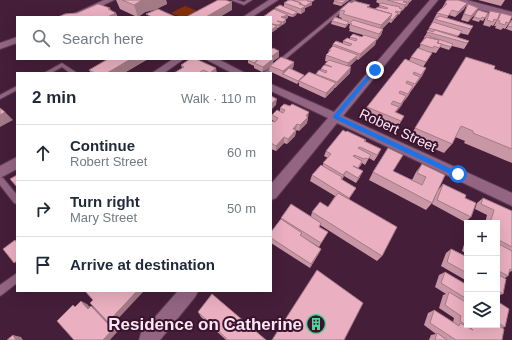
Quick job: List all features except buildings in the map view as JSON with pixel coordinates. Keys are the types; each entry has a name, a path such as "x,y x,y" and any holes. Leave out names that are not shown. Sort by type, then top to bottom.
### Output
{"main road":[{"path":"454,0 512,15"}],"street":[{"path":"73,16 110,0"},
{"path":"249,16 274,0"},
{"path":"272,193 434,0"},
{"path":"0,46 16,40"},
{"path":"159,72 177,60"},
{"path":"212,60 238,72"},
{"name":"Robert Street","path":"272,87 512,200"},
{"path":"0,173 16,163"},
{"path":"148,340 188,292"}],"lane":[{"path":"233,0 244,4 250,0"},
{"path":"267,72 354,0"},
{"path":"49,72 62,65 72,72"},
{"path":"0,97 16,89"},
{"path":"0,180 16,200"},
{"path":"0,291 16,278"}],"shaded area":[{"path":"185,6 197,11 190,15 184,16 178,16 171,13"}],"place":[{"name":"Residence on Catherine","path":"316,324"}],"route":[{"path":"375,70 335,117 458,174"}]}
